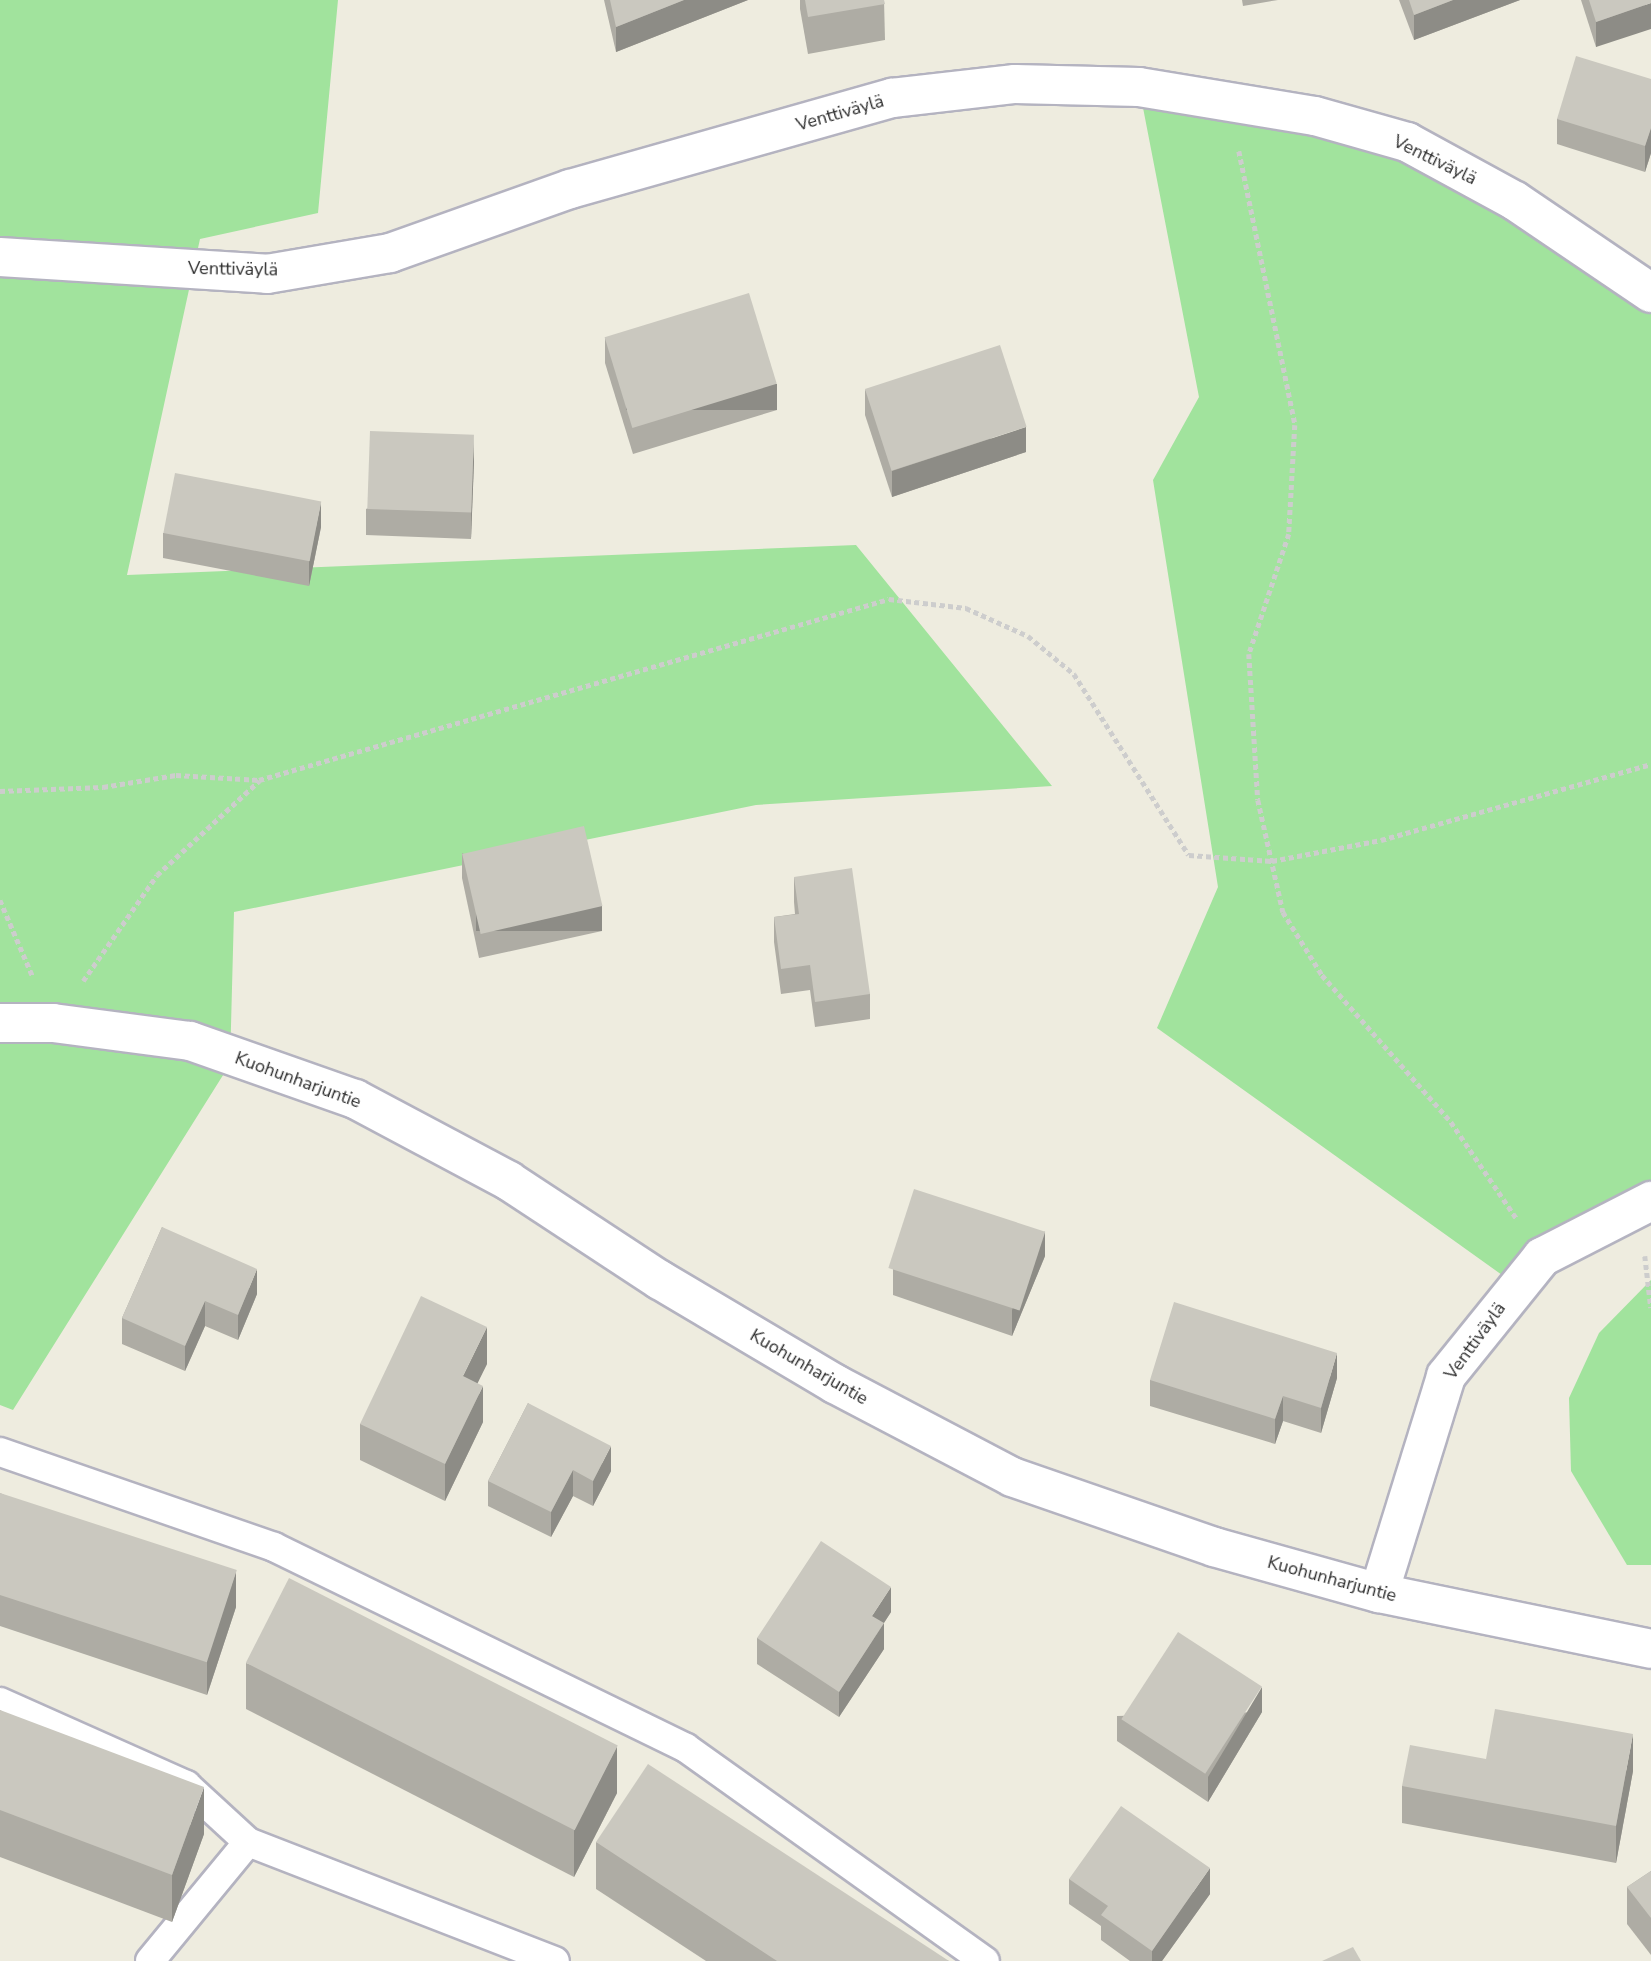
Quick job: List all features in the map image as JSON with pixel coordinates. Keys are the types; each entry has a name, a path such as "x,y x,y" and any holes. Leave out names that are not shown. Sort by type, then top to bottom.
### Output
{"street":[{"name":"Venttiväylä","path":"0,257 267,274 390,253 569,189 892,98 1015,84 1139,88 1315,116 1408,142 1516,201 1651,293"},
{"name":"Kuohunharjuntie","path":"0,1023 54,1023 190,1041 355,1099 509,1181 660,1280 835,1384 1012,1477 1214,1547 1379,1593 1651,1649"},
{"name":"Venttiväylä","path":"1379,1593 1446,1376 1542,1257 1651,1201"}],"lane":[{"path":"0,1452 274,1547 685,1748 985,1961"},
{"path":"0,1702 186,1785 248,1842 555,1961"},
{"path":"150,1961 248,1842"}],"path":[{"path":"1229,102 1295,425 1289,534 1249,654 1258,800 1283,912 1322,975 1451,1122 1542,1257"},
{"path":"0,791 103,788 176,775 259,780 889,599 965,608 1028,636 1074,674 1189,855 1272,861 1381,840 1651,764"},
{"path":"54,1023 157,875 259,780"},
{"path":"0,900 54,1023"}],"green space":[{"path":"0,0 338,0 318,213 200,239 127,575 856,545 1052,786 756,805 234,912 230,1064 13,1410 0,1405"},
{"path":"1139,87 1315,116 1651,287 1651,1201 1516,1285 1157,1028 1218,887 1153,480 1199,397"},
{"path":"1651,1280 1651,1565 1627,1565 1571,1471 1569,1398 1599,1333"}],"building":[{"path":"610,0 684,0 616,27"},
{"path":"805,0 884,0 885,4 808,17"},
{"path":"1409,0 1453,0 1414,15"},
{"path":"1589,0 1651,0 1651,3 1596,22"},
{"path":"1576,56 1651,79 1651,128 1645,146 1557,119"},
{"path":"749,293 777,384 632,428 605,337"},
{"path":"1000,345 1027,427 892,471 865,389"},
{"path":"370,431 474,435 471,513 367,509"},
{"path":"175,473 321,501 310,561 163,533"},
{"path":"584,826 602,906 481,934 462,854"},
{"path":"852,868 870,994 815,1002 810,965 781,969 774,917 799,914 794,877"},
{"path":"914,1189 1045,1232 1020,1311 888,1268"},
{"path":"162,1227 257,1269 238,1315 205,1301 185,1346 122,1318"},
{"path":"421,1296 487,1327 463,1376 483,1386 445,1464 360,1424"},
{"path":"1174,1302 1337,1353 1321,1408 1283,1396 1275,1419 1150,1380"},
{"path":"528,1403 611,1446 593,1481 573,1470 551,1512 488,1481"},
{"path":"0,1493 237,1570 207,1662 0,1595"},
{"path":"821,1541 891,1587 872,1616 884,1623 839,1692 757,1638"},
{"path":"289,1578 618,1746 575,1830 246,1663"},
{"path":"1178,1632 1262,1686 1205,1774 1121,1719"},
{"path":"1495,1709 1633,1734 1616,1826 1402,1786 1410,1745 1486,1759"},
{"path":"0,1710 204,1787 172,1875 0,1810"},
{"path":"648,1764 949,1961 777,1961 596,1842"},
{"path":"1121,1806 1210,1868 1152,1951 1101,1915 1108,1906 1069,1879"},
{"path":"1651,1871 1651,1918 1627,1887"},
{"path":"1353,1947 1361,1961 1322,1961"}]}
